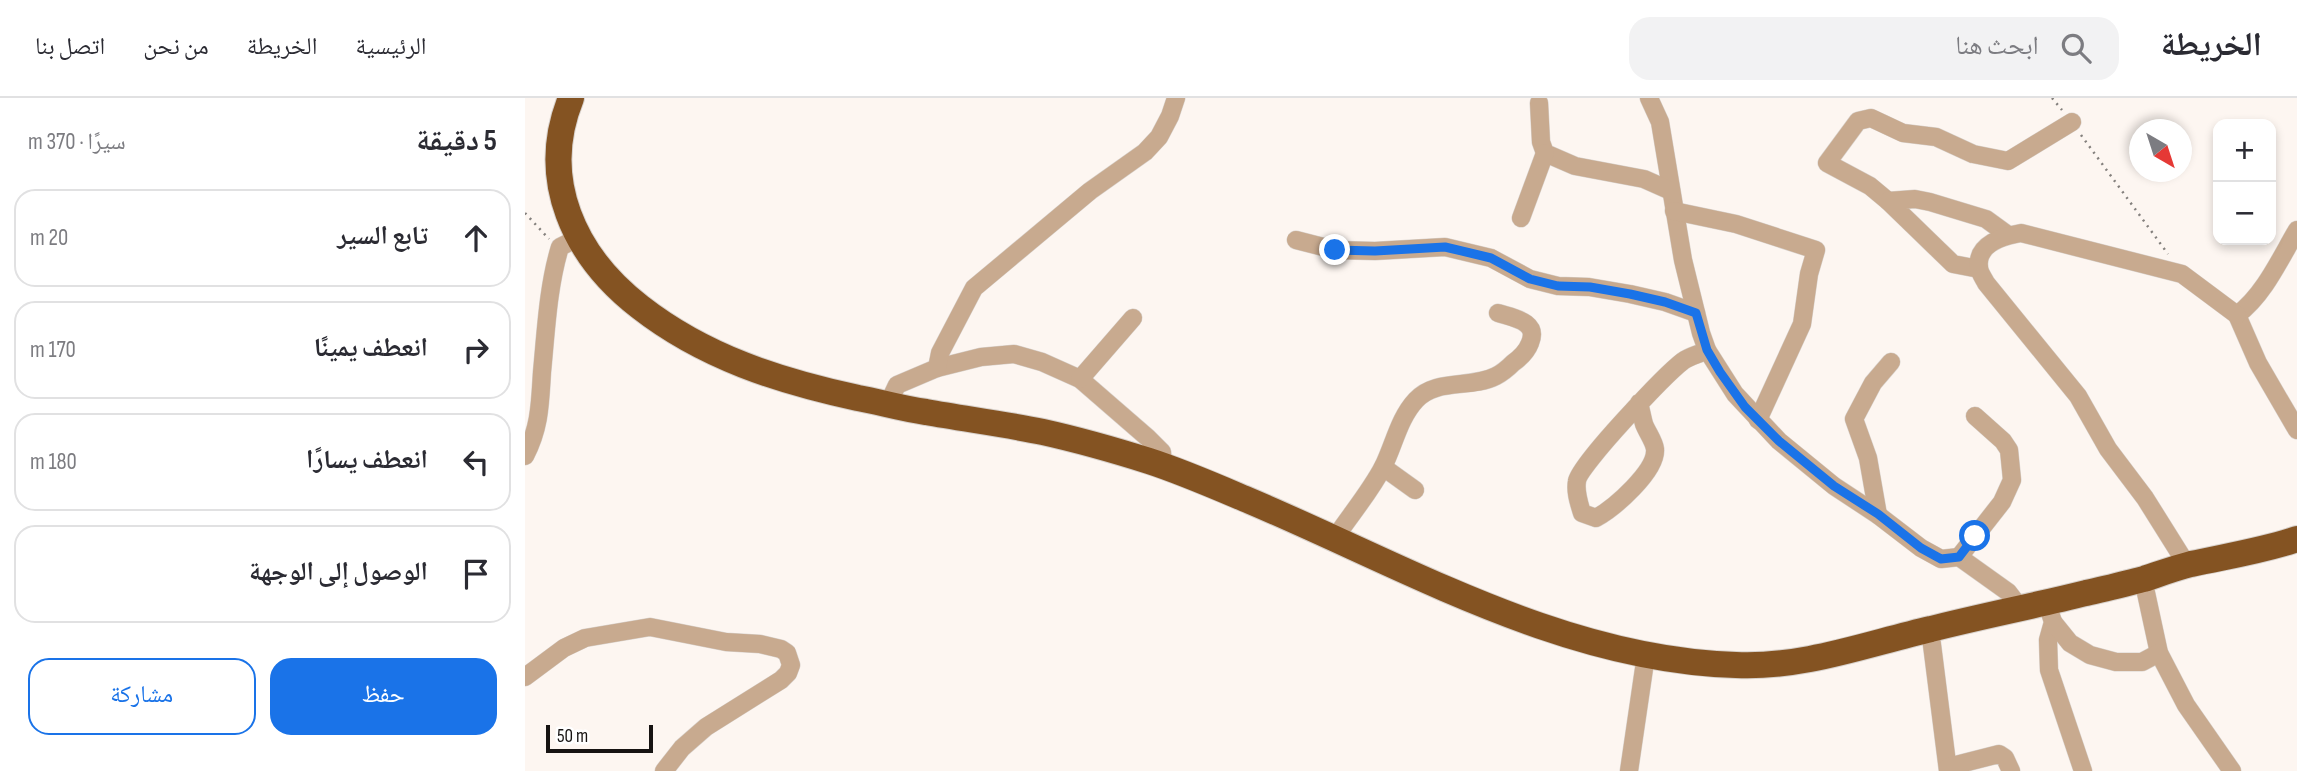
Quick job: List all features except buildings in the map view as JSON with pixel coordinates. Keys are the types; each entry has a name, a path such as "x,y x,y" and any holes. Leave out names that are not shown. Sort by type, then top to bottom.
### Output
{"highway":[{"path":"571,98 559,136 558,165 569,243 615,286 669,328 702,347 780,379 888,404 1043,432 1163,466 1465,596 1591,642 1646,655 1711,664 1767,665 1844,653 1930,629 2021,609 2050,612 2186,565 2259,551 2297,539"}],"street":[{"path":"937,368 940,353 974,288 1090,191 1145,152 1159,136 1176,98"},
{"path":"1649,98 1660,122 1683,260 1696,313 1707,350 1735,394 1779,441 1834,486 1878,514 1921,548 1941,559 1959,557 2008,592 2021,609"},
{"path":"1521,218 1545,153 1541,142 1539,103"},
{"path":"1979,269 1953,264 1870,186 1827,163 1858,121 1871,118 1903,133 1936,137 1973,154 2008,161 2072,122"},
{"path":"1545,153 1575,166 1644,179 1671,191"},
{"path":"1888,201 1915,199 1930,202 1986,219 2008,235"},
{"path":"1674,211 1736,224 1816,250 1809,274 1802,324 1758,420"},
{"path":"2237,315 2246,308 2271,275 2297,230"},
{"path":"2186,565 2145,498 2108,449 2078,396 1986,283 1979,269 1980,257 1987,247 1998,238 2021,233 2182,274 2237,315 2258,363 2297,430"},
{"path":"1296,240 1335,250 1445,247 1491,258 1530,279 1558,286 1590,287 1630,294 1696,313"},
{"path":"525,456 535,437 554,276 569,243"},
{"path":"1335,538 1383,467 1407,412 1422,394 1432,388 1497,376 1519,359 1528,348 1532,329 1526,323 1497,313"},
{"path":"1080,379 1133,318"},
{"path":"1639,403 1644,424 1655,449 1653,462 1646,473 1608,512 1596,518 1582,513 1577,498 1577,480 1590,460 1639,403 1684,360 1707,350"},
{"path":"888,404 897,385 937,368 981,357 1014,354 1042,362 1080,379 1162,452 1163,466"},
{"path":"1878,514 1868,458 1854,419 1873,383 1891,362"},
{"path":"525,416 540,401"},
{"path":"1959,557 2002,502 2012,480 2009,450 2003,441 1975,416"},
{"path":"1383,467 1415,490"},
{"path":"2143,579 2159,653 2186,705 2232,771"},
{"path":"2050,612 2070,643 2090,655 2116,662 2142,662 2159,653"},
{"path":"2050,612 2049,670 2083,771"},
{"path":"525,677 564,648 585,638 635,628 650,627 726,642 760,643 787,653 791,665 781,680 706,727 682,748 664,771"},
{"path":"1930,629 1948,769 2000,754 2011,771"},
{"path":"1629,771 1646,655"}],"path":[{"path":"2052,98 2182,274"},
{"path":"525,213 543,234 569,243"}],"route":[{"path":"1335,250 1445,247 1491,258 1530,279 1558,286 1590,287 1630,294 1696,313 1707,350 1745,407 1779,441 1834,486 1878,514 1921,548 1941,559 1959,557 1975,536"}]}
